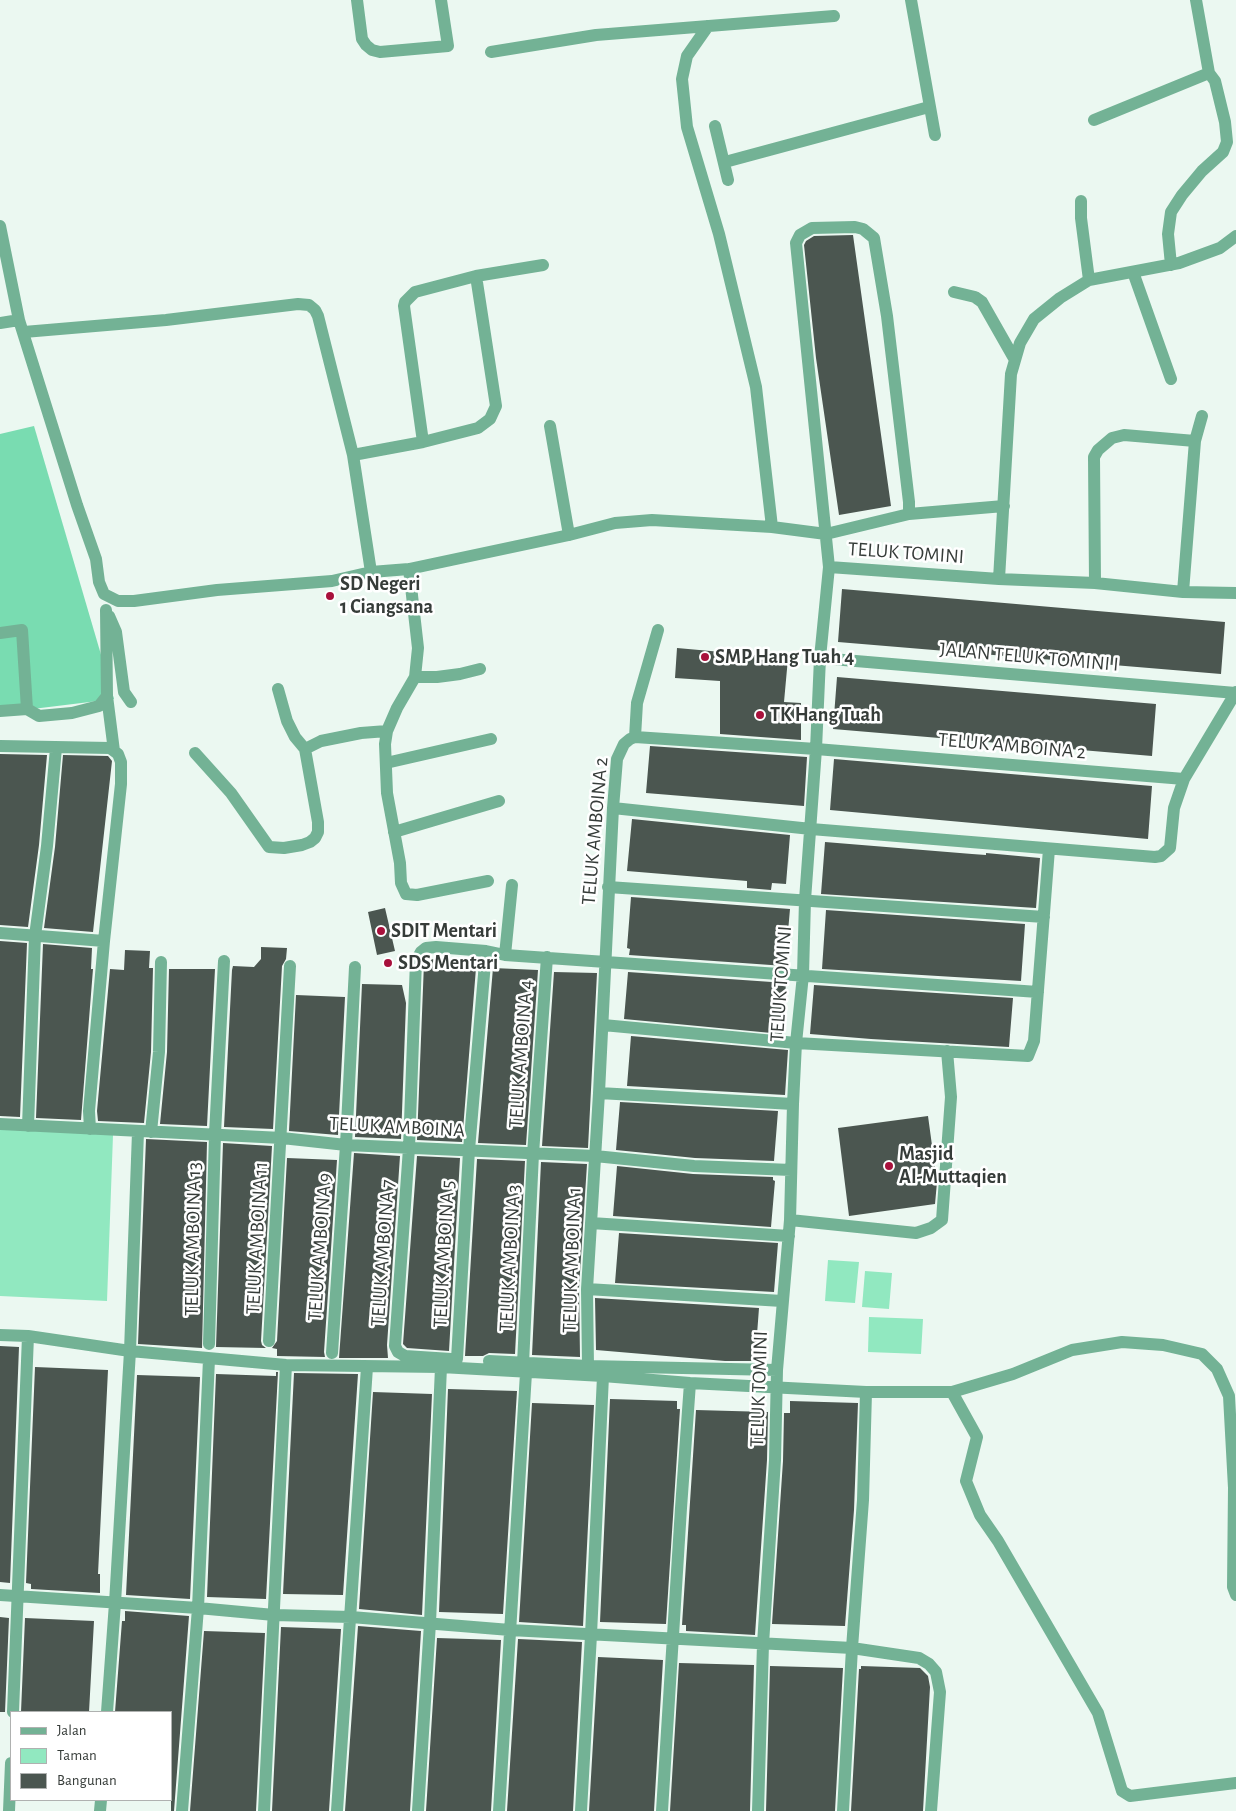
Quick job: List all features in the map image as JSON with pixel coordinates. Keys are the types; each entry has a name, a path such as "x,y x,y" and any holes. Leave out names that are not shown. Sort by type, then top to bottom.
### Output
{"street":[{"path":"357,0 362,39 366,45 380,52 448,46 441,0"},
{"path":"911,0 935,134"},
{"path":"1171,264 1168,234 1171,212 1197,177 1223,152 1227,142 1225,122 1210,73 1196,0"},
{"path":"491,52 596,35 834,16"},
{"path":"708,26 686,56 682,79 687,127 720,234 756,387 772,527"},
{"path":"1094,120 1210,73"},
{"path":"725,162 929,107"},
{"path":"715,126 728,180"},
{"path":"1081,201 1081,218 1090,280"},
{"path":"0,226 19,320 77,505 96,559 99,582 104,594 106,610 107,696 114,751"},
{"path":"829,567 796,242 800,235 812,228 855,227 863,229 874,238 887,316 909,514"},
{"path":"999,579 1011,374 1020,343 1034,320 1060,298 1090,280 1179,263 1220,248 1236,236"},
{"path":"423,442 404,306 411,295 415,292 476,276 544,266"},
{"path":"1133,272 1171,379"},
{"path":"353,455 423,442 478,428 490,419 496,406 476,276"},
{"path":"954,292 975,297 982,302 1015,360"},
{"path":"24,332 166,320 298,304 309,305 318,316 353,455 371,572"},
{"path":"0,323 19,320"},
{"path":"1183,592 1195,441 1202,416"},
{"path":"550,426 569,535"},
{"path":"1095,583 1094,457 1098,450 1112,438 1124,436 1195,441"},
{"path":"104,594 118,601 134,601 217,590 332,581 371,572 409,569 569,535 615,523 652,520 772,527 826,534 909,514 1004,506"},
{"name":"TELUK TOMINI","path":"758,1811 763,1644 775,1460 777,1370 790,1220 796,1043 802,975 820,658 829,567 999,579 1095,583 1183,592 1236,593"},
{"path":"409,569 418,648 415,677 397,708 387,731 385,744 387,793 400,863 401,883 406,894 417,895 488,881"},
{"path":"106,610 116,632 124,692 131,702"},
{"path":"0,633 22,630 27,709"},
{"path":"635,737 637,703 658,630"},
{"name":"JALAN TELUK TOMINI I","path":"820,658 1236,693"},
{"path":"415,677 445,676 480,669"},
{"path":"195,753 231,793 269,847 284,848 310,842 318,832 318,822 305,749 295,737 286,721 278,689"},
{"path":"613,808 1049,849 1162,856 1170,848 1174,808 1184,779 1236,693"},
{"path":"0,711 27,709 39,716 72,712 99,706 107,696"},
{"path":"305,749 321,741 360,733 387,731"},
{"name":"TELUK AMBOINA 2","path":"595,1156 603,1025 608,887 617,760 624,744 630,739 635,737 816,749 1184,779"},
{"path":"386,763 491,739"},
{"path":"0,746 110,748 118,754 121,762 121,784 104,940 89,1111 90,1129"},
{"path":"28,1126 35,936 47,846 56,748"},
{"path":"394,832 500,801"},
{"path":"603,1025 796,1043 1028,1056 1034,1041 1049,849"},
{"path":"505,955 512,885"},
{"path":"608,887 1044,917"},
{"path":"0,933 104,940"},
{"name":"TELUK AMBOINA 7","path":"457,1359 405,1356 398,1352 395,1346 409,1148 416,961 421,952 426,948 486,951"},
{"path":"486,951 505,955 1038,992"},
{"name":"TELUK AMBOINA 5","path":"457,1359 469,1150 486,951"},
{"name":"TELUK AMBOINA 4","path":"533,1154 547,957"},
{"name":"TELUK AMBOINA 13","path":"209,1344 215,1134 224,961"},
{"path":"107,1711 145,1132 159,1052 161,962"},
{"name":"TELUK AMBOINA 11","path":"269,1340 282,1138 290,966"},
{"name":"TELUK AMBOINA 9","path":"332,1352 346,1145 355,967"},
{"path":"790,1220 916,1233 931,1228 942,1220 951,1097 947,1051"},
{"path":"599,1093 793,1104"},
{"name":"TELUK AMBOINA","path":"0,1124 282,1138 346,1145 595,1156 694,1166 791,1170"},
{"name":"TELUK AMBOINA 3","path":"499,1811 525,1368 533,1154"},
{"name":"TELUK AMBOINA 1","path":"588,1366 587,1289 595,1156"},
{"path":"592,1223 788,1236"},
{"path":"587,1289 782,1301"},
{"path":"0,1335 28,1336 130,1351 286,1365 525,1368 588,1366 777,1370"},
{"path":"13,1711 28,1336"},
{"path":"457,1359 525,1368 690,1383 866,1392 952,1392 1013,1374 1072,1350 1122,1342 1163,1345 1202,1354 1216,1369 1229,1396 1234,1488 1233,1587 1236,1596"},
{"path":"182,1811 198,1608 209,1359"},
{"path":"264,1811 286,1365"},
{"path":"337,1811 367,1367"},
{"path":"418,1811 430,1623 441,1367"},
{"path":"581,1811 603,1376"},
{"path":"662,1811 690,1383"},
{"path":"844,1811 852,1648 863,1500 866,1392"},
{"path":"952,1392 978,1438 966,1481 980,1515 998,1541 1098,1714 1122,1791 1130,1796 1236,1783"},
{"path":"0,1595 274,1615 351,1617 510,1630 852,1648 919,1658 929,1664 936,1672 940,1692 931,1811"},
{"path":"9,1811 10,1787"}],"green space":[{"path":"34,426 114,699 0,713 0,434"},
{"path":"0,1128 113,1135 107,1301 0,1296"},
{"path":"828,1260 859,1262 855,1303 825,1301"},
{"path":"865,1271 892,1273 889,1309 862,1307"},
{"path":"869,1317 923,1319 921,1354 868,1352"}],"building":[{"path":"853,235 891,506 839,515 816,358 804,245 806,241 814,236"},
{"path":"842,589 1225,622 1221,674 838,642"},
{"path":"677,648 788,658 784,702 801,703 801,740 720,734 720,681 675,678"},
{"path":"837,677 1156,704 1152,756 833,729"},
{"path":"650,746 807,757 804,806 646,793"},
{"path":"0,754 47,755 39,845 28,927 0,925"},
{"path":"63,755 108,756 112,761 93,932 44,928 55,847"},
{"path":"834,759 1152,786 1148,839 830,810"},
{"path":"632,819 790,835 786,884 772,883 771,890 747,888 747,881 627,871"},
{"path":"825,842 1040,858 1036,908 821,894"},
{"path":"631,897 790,909 785,966 629,955 630,949 627,948"},
{"name":"SDIT Mentari","path":"385,908 395,951 377,955 368,912"},
{"path":"826,910 1025,924 1021,981 822,969"},
{"path":"0,941 27,943 20,1117 0,1116"},
{"path":"43,944 92,948 91,969 93,969 81,1120 36,1118"},
{"path":"261,947 287,948 286,959 282,966 273,1129 224,1127 232,970 233,966 254,967 261,959"},
{"path":"125,950 150,951 149,968 153,968 151,1052 144,1123 98,1121 97,1111 110,969 124,970"},
{"path":"426,959 473,961 473,968 476,968 462,1142 417,1140 424,963"},
{"path":"493,968 538,970 526,1145 478,1143"},
{"path":"169,969 215,969 207,1126 160,1124 167,1052"},
{"path":"554,972 597,973 588,1148 542,1146"},
{"path":"628,972 786,983 782,1034 624,1019"},
{"path":"362,984 402,985 406,1003 401,1139 355,1137"},
{"path":"814,985 1013,998 1009,1047 810,1034"},
{"path":"296,995 345,997 338,1135 289,1131"},
{"path":"631,1036 788,1050 785,1095 627,1086"},
{"path":"620,1102 778,1111 774,1161 695,1158 616,1150"},
{"name":"Masjid Al-Muttaqien","path":"928,1116 937,1182 935,1204 849,1216 838,1128"},
{"path":"146,1139 207,1142 202,1348 138,1344"},
{"path":"223,1143 272,1146 261,1341 262,1345 266,1348 216,1347"},
{"path":"354,1153 400,1156 387,1345 388,1358 339,1358"},
{"path":"417,1156 460,1158 449,1351 407,1348 403,1344"},
{"path":"287,1158 337,1160 325,1357 277,1356 277,1349 272,1348 277,1341"},
{"path":"477,1159 525,1161 515,1354 489,1353 483,1356 465,1356"},
{"path":"541,1162 587,1164 579,1288 580,1357 532,1355"},
{"path":"617,1166 693,1174 773,1177 775,1181 771,1227 613,1216"},
{"path":"619,1233 778,1243 774,1292 615,1283"},
{"path":"595,1298 759,1308 755,1361 725,1361 596,1350"},
{"path":"0,1346 19,1347 10,1583 0,1582"},
{"path":"35,1367 108,1370 98,1574 100,1574 100,1593 31,1589 31,1584 26,1583"},
{"path":"276,1372 278,1372 266,1599 207,1597 216,1374 276,1376"},
{"path":"294,1373 358,1374 343,1595 283,1594"},
{"path":"137,1375 200,1377 190,1599 126,1595"},
{"path":"448,1389 517,1391 503,1614 439,1612"},
{"path":"373,1392 432,1394 422,1615 359,1609"},
{"path":"610,1399 677,1401 677,1409 680,1409 666,1624 600,1622"},
{"path":"790,1401 858,1403 854,1510 845,1626 772,1624 783,1461 784,1413 790,1413"},
{"path":"532,1403 594,1405 583,1626 519,1622"},
{"path":"696,1410 768,1412 767,1460 755,1635 686,1631 686,1625 682,1625"},
{"path":"125,1611 189,1616 174,1811 171,1811 172,1711 115,1711 122,1621 125,1621"},
{"path":"0,1617 9,1618 5,1712 0,1712"},
{"path":"25,1618 94,1621 89,1711 21,1711"},
{"path":"358,1626 421,1631 410,1811 345,1811"},
{"path":"281,1627 341,1629 329,1811 272,1811"},
{"path":"204,1631 265,1633 256,1811 190,1811"},
{"path":"437,1638 501,1640 491,1811 426,1811"},
{"path":"518,1639 582,1642 573,1811 507,1811"},
{"path":"598,1657 663,1660 654,1811 589,1811"},
{"path":"679,1663 754,1665 750,1811 670,1811"},
{"path":"770,1666 843,1668 835,1811 766,1811"},
{"path":"861,1666 920,1668 928,1676 930,1687 923,1811 851,1811 859,1669 861,1669"}],"place":[{"name":"SD Negeri 1 Ciangsana","path":"330,596"},
{"name":"SMP Hang Tuah 4","path":"705,657"},
{"name":"TK Hang Tuah","path":"760,715"},
{"name":"SDIT Mentari","path":"381,931"},
{"name":"SDS Mentari","path":"388,963"},
{"name":"Masjid Al-Muttaqien","path":"889,1166"}]}
